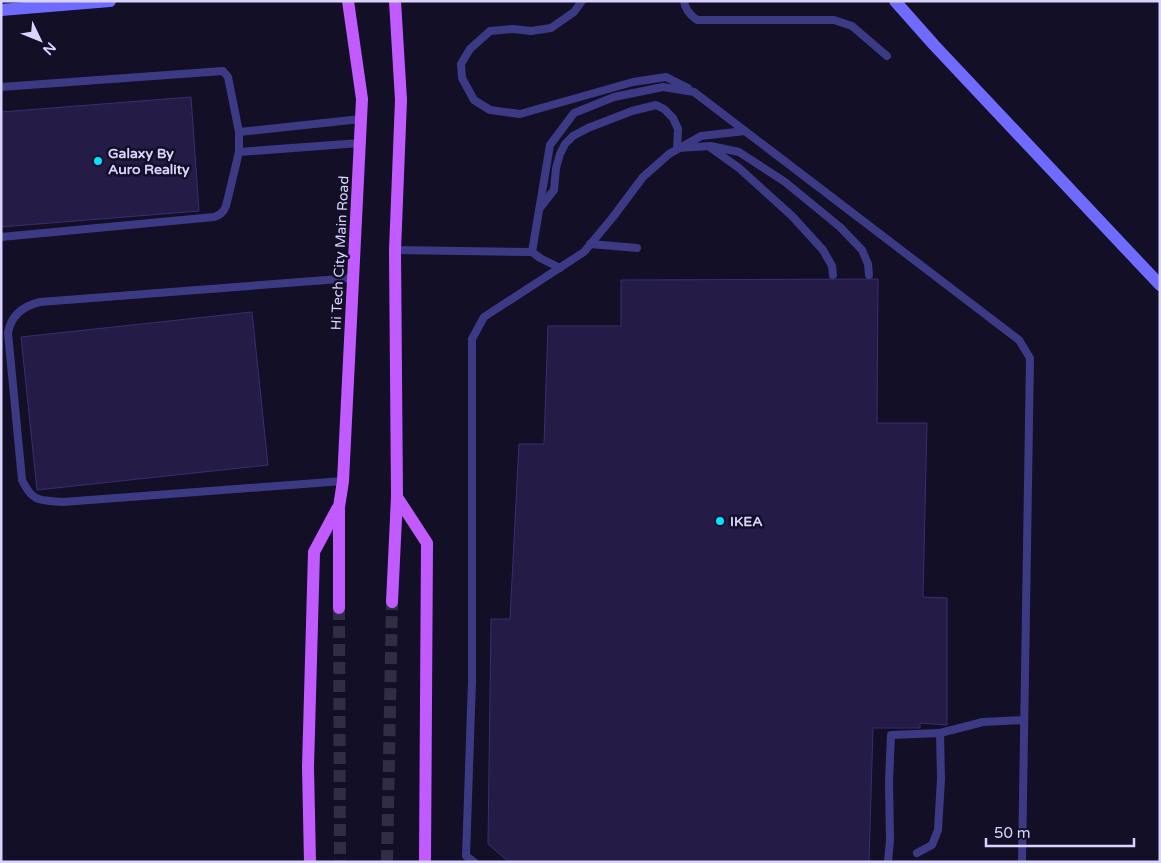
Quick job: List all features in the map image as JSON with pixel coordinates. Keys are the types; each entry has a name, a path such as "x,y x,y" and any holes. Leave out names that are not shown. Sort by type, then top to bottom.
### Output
{"main road":[{"path":"1,10 110,1"},
{"name":"Hi Tech City Main Road","path":"338,507 343,481 362,99 348,1"},
{"path":"392,602 397,497 395,250 401,100 396,1"},
{"path":"895,1 934,45 1160,285"},
{"path":"397,497 427,543 425,862"},
{"path":"338,507 339,608"},
{"path":"310,862 308,767 314,552 338,507"}],"lane":[{"path":"582,1 574,12 551,28 531,32 514,29 490,31 470,49 460,64 462,78 474,100 490,110 520,114 633,82 666,77 694,92 1020,340 1030,358 1022,862"},
{"path":"684,1 685,8 697,20 834,20 852,26 887,56"},
{"path":"1,87 223,70 228,77 239,132 239,152 226,206 224,212 214,217 1,237"},
{"path":"532,252 550,144 574,114 614,97 663,87 694,92"},
{"path":"539,210 554,190 556,168 565,144 573,136 588,128 632,111 656,105 664,108 673,118 678,129 677,148"},
{"path":"239,132 361,119"},
{"path":"474,862 466,856 472,681 472,339 484,317 584,252 643,177 677,148 701,136 745,131"},
{"path":"239,152 360,143"},
{"path":"677,148 709,146 739,152 785,182 840,227 862,250 868,264 869,275"},
{"path":"709,146 739,168 792,216 823,250 832,266 833,275"},
{"path":"590,244 637,248"},
{"path":"395,250 532,252 560,268"},
{"path":"343,481 63,502 37,501 28,493 22,480 8,333 10,323 18,313 28,305 40,302 354,278"},
{"path":"888,862 891,734 940,733 983,722 1024,720"},
{"path":"917,852 932,845 938,830 940,733"}],"building":[{"name":"Galaxy By Auro Reality","path":"191,97 199,211 1,227 1,112"},
{"name":"IKEA","path":"878,279 877,423 927,423 923,597 947,598 947,725 920,723 920,728 873,728 869,862 509,862 488,844 491,619 510,619 519,444 544,444 548,326 621,326 621,280"},
{"path":"252,312 268,465 37,490 21,337"}],"tunnel":[{"path":"387,862 392,602"},
{"path":"339,608 340,862"}],"place":[{"name":"Galaxy By Auro Reality","path":"98,161"},
{"name":"IKEA","path":"720,521"}]}
